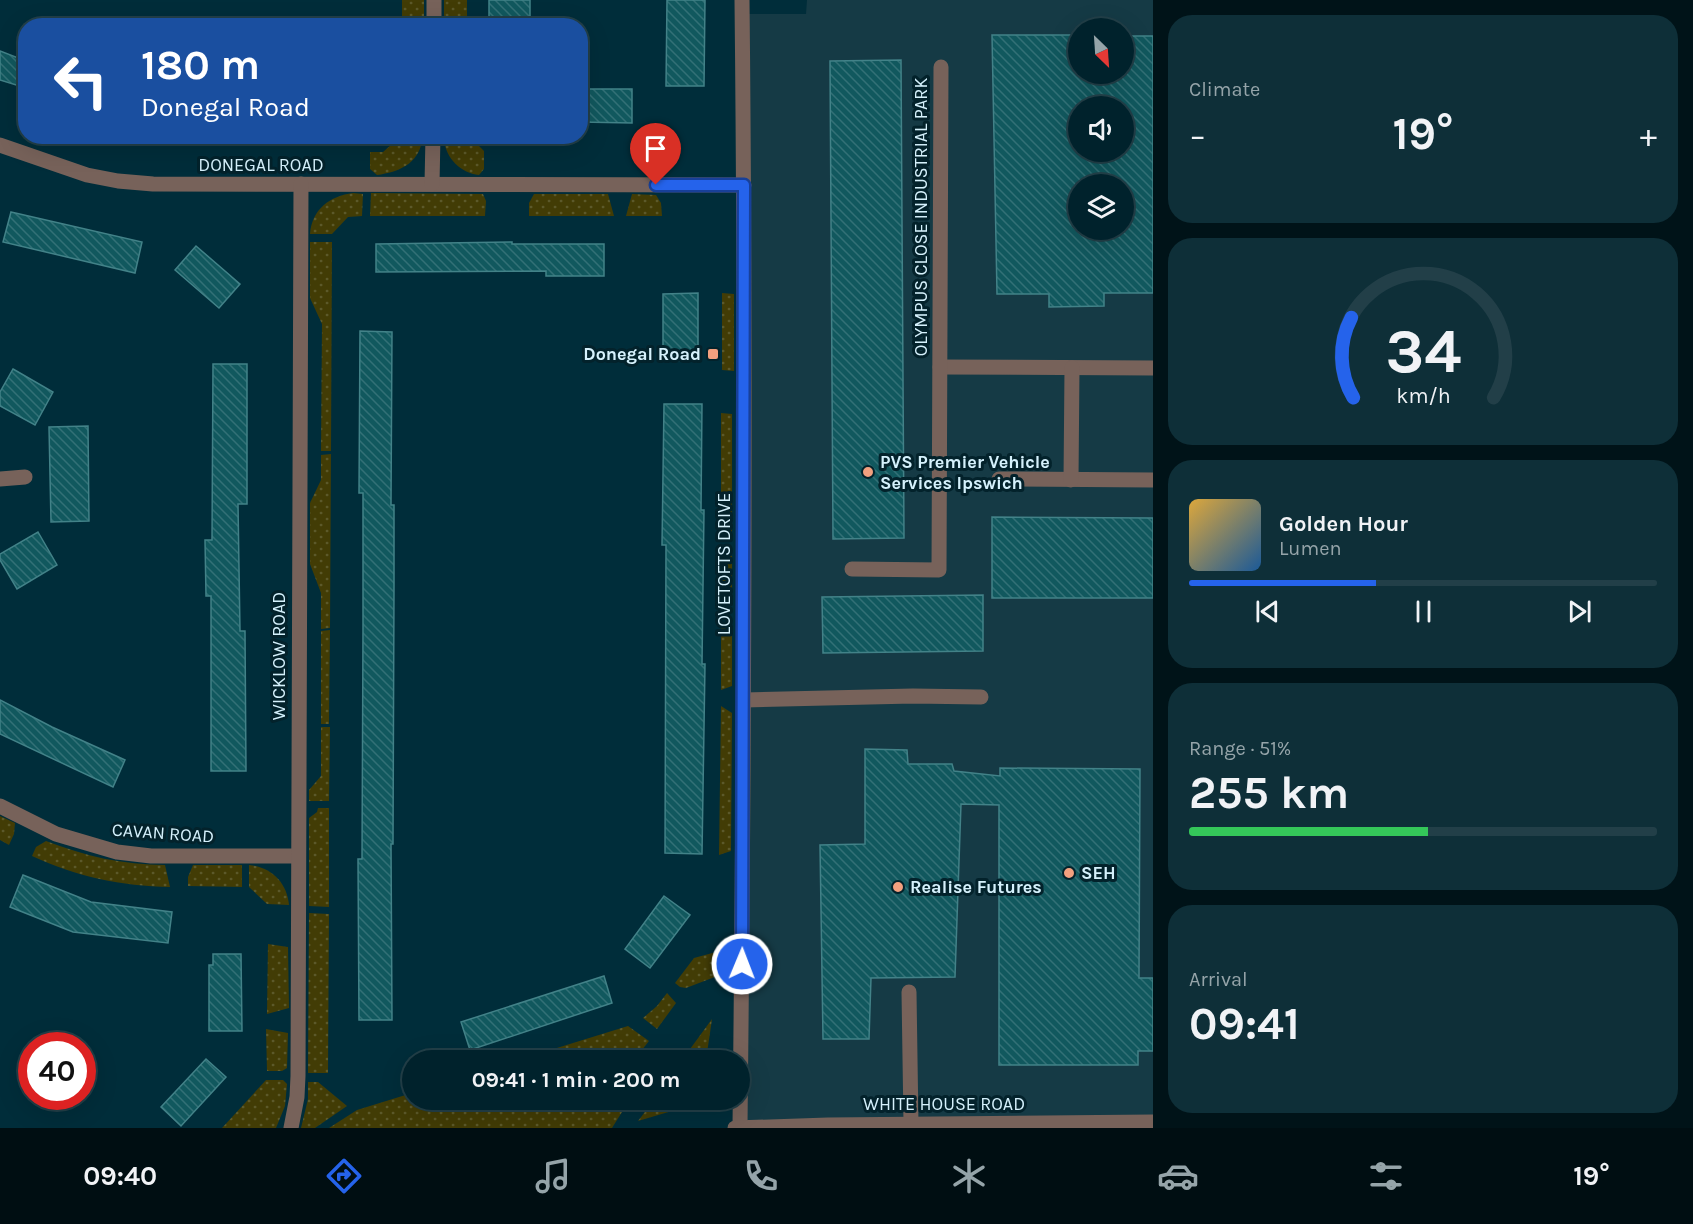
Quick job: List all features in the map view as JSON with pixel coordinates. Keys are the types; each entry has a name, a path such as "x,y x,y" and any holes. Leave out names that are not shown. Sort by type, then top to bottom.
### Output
{"street":[{"path":"434,0 434,18"},
{"name":"LOVETOFTS DRIVE","path":"740,1127 744,905 742,0"},
{"name":"OLYMPUS CLOSE INDUSTRIAL PARK","path":"852,570 939,570 941,67"},
{"path":"432,184 433,144"},
{"name":"DONEGAL ROAD","path":"0,146 87,175 153,184 744,185"},
{"name":"WICKLOW ROAD","path":"291,1128 297,1097 298,1076 301,184"},
{"name":"OLYMPUS CLOSE INDUSTRIAL PARK","path":"940,367 1153,368"},
{"path":"1071,480 1072,368"},
{"path":"0,479 25,477"},
{"path":"999,480 1153,480"},
{"path":"744,700 913,696 981,697"},
{"name":"CAVAN ROAD","path":"0,806 56,834 117,852 152,856 298,856"},
{"path":"909,992 911,1124"},
{"name":"WHITE HOUSE ROAD","path":"735,1128 1153,1122"}],"shaded area":[{"path":"402,0 424,0 424,18 402,18"},
{"path":"444,0 467,0 467,18 444,18"},
{"path":"807,0 1153,0 1153,1128 740,1127 740,1110 750,1110 750,1050 740,1050 742,14 806,14"},
{"path":"392,144 421,144 416,156 406,166 393,172 377,175 370,169 370,152 383,152"},
{"path":"445,144 477,144 484,151 484,169 479,175 460,168"},
{"path":"353,193 363,194 362,216 348,217 332,234 310,234 314,217 324,205 337,197"},
{"path":"371,193 483,194 486,201 485,216 370,216"},
{"path":"534,194 608,194 614,216 529,216 529,203"},
{"path":"632,194 656,195 661,203 662,216 626,216"},
{"path":"310,242 332,242 331,451 321,451 322,324 310,298"},
{"path":"722,293 734,294 734,371 722,370"},
{"path":"721,413 732,414 732,532 721,536"},
{"path":"331,454 330,628 321,629 321,593 310,564 310,503 321,480 321,455"},
{"path":"721,553 732,556 732,605 720,609"},
{"path":"721,626 732,631 732,686 721,690"},
{"path":"330,630 329,724 321,724 321,631"},
{"path":"721,706 732,713 731,851 719,855"},
{"path":"321,727 330,727 329,801 309,801 309,790 321,776"},
{"path":"318,808 329,808 329,907 309,906 309,818 317,812"},
{"path":"0,816 15,823 14,834 9,845 0,840"},
{"path":"46,841 104,859 165,865 170,887 134,885 100,879 66,870 32,856 36,847"},
{"path":"193,865 242,865 242,887 188,886 188,877"},
{"path":"249,865 265,869 282,883 289,905 267,904 249,887"},
{"path":"309,913 329,914 328,1073 308,1073"},
{"path":"268,944 288,947 289,1008 267,1014"},
{"path":"724,952 720,975 686,988 675,983 694,958"},
{"path":"667,993 676,1003 657,1029 643,1018"},
{"path":"712,1019 707,1050 689,1050"},
{"path":"628,1026 649,1041 642,1050 550,1050"},
{"path":"266,1029 288,1033 287,1068 282,1071 267,1071"},
{"path":"266,1080 283,1080 287,1084 285,1106 276,1128 222,1128"},
{"path":"308,1082 318,1082 347,1106 315,1128 301,1128 308,1099"},
{"path":"402,1096 402,1110 621,1110 622,1112 612,1128 329,1128 357,1110"},
{"path":"646,1110 675,1110 638,1121"}],"building":[{"path":"489,0 530,0 530,18 489,18"},
{"path":"667,0 705,0 704,86 666,86"},
{"path":"992,35 1068,35 1068,84 1134,84 1134,36 1153,36 1153,293 1104,293 1104,306 1049,307 1049,294 997,294"},
{"path":"0,51 18,58 18,86 0,80"},
{"path":"901,60 904,538 833,539 830,61"},
{"path":"588,89 632,89 632,123 588,122"},
{"path":"11,212 142,242 135,273 3,242"},
{"path":"512,242 512,244 604,244 604,276 546,276 546,271 376,272 376,244"},
{"path":"196,246 240,284 219,308 175,270"},
{"path":"698,293 698,360 663,361 663,294"},
{"path":"360,331 392,332 391,505 394,505 394,586 393,844 391,844 392,1020 359,1020 358,859 362,859 363,627 363,493 359,493"},
{"path":"213,364 247,364 247,504 238,504 240,631 245,631 246,771 211,771 211,596 206,596 205,540 212,540"},
{"path":"13,369 53,392 35,425 0,406 0,392"},
{"path":"664,404 702,404 701,510 704,510 702,664 705,664 702,854 665,853 666,545 662,545"},
{"path":"88,426 89,521 51,522 49,427"},
{"path":"992,517 1153,518 1153,598 992,598"},
{"path":"38,532 57,565 17,589 0,560 0,554"},
{"path":"983,595 983,651 823,653 822,597"},
{"path":"0,700 52,727 125,760 113,787 0,734"},
{"path":"865,749 907,750 908,764 952,764 954,771 1000,776 1000,768 1140,769 1139,978 1153,978 1153,1051 1138,1051 1138,1065 999,1065 999,805 961,804 955,977 871,978 869,1039 823,1039 820,845 865,844"},
{"path":"23,875 91,902 172,912 168,943 73,932 10,907"},
{"path":"664,896 690,915 650,968 625,949"},
{"path":"213,954 241,954 242,1031 209,1031 209,965 213,965"},
{"path":"604,976 612,1003 470,1050 461,1022"},
{"path":"206,1059 226,1077 181,1126 161,1107"}],"place":[{"name":"Donegal Road","path":"713,354"},
{"name":"PVS Premier Vehicle Services Ipswich","path":"868,472"},
{"name":"SEH","path":"1069,873"},
{"name":"Realise Futures","path":"898,887"}],"route":[{"path":"656,185 744,185 744,905 742,964"}]}
